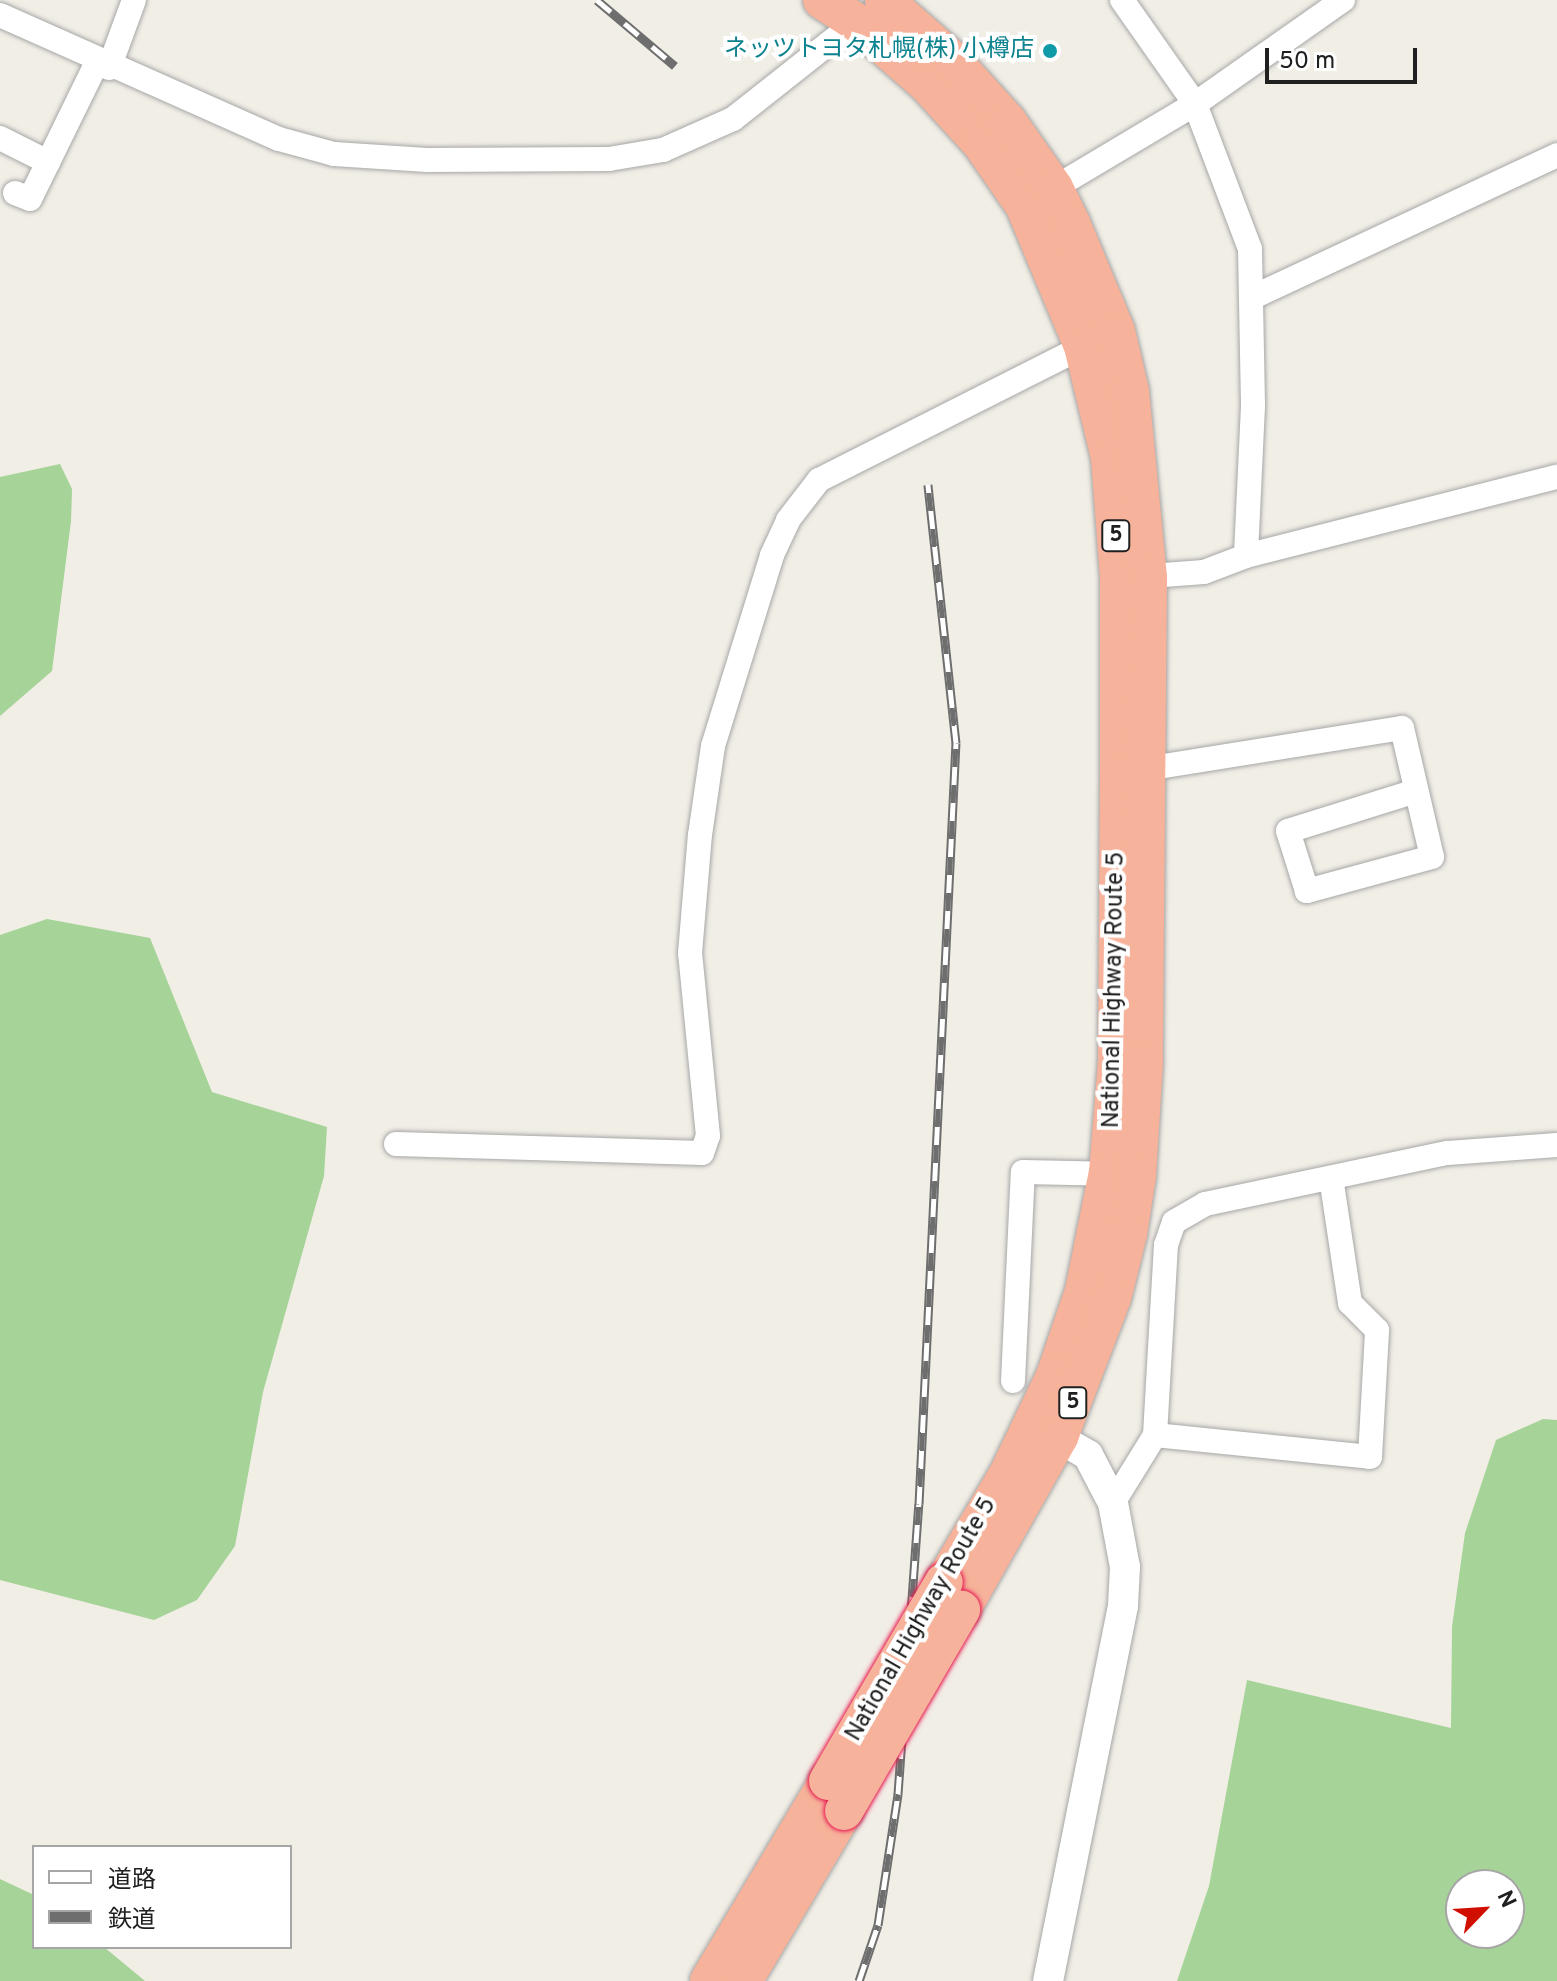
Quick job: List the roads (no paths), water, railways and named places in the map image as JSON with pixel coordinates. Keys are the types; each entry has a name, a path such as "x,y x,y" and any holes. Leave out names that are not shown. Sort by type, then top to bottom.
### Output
{"highway":[{"name":"National Highway Route 5","path":"743,1981 836,1796 1046,1431 1112,1298 1123,1174 1133,771 1134,577 1140,453 1100,338 1039,196 989,101 870,11 822,0"},
{"name":"National Highway Route 5","path":"709,1981 836,1796"}],"street":[{"path":"15,193 30,199 103,65 134,0"},
{"path":"1122,0 1195,104 1250,249 1253,297 1246,556"},
{"path":"1039,196 1195,104 1343,0"},
{"path":"5,12 103,65 279,139 334,154 427,160 609,159 663,150 733,119 870,11"},
{"path":"0,138 48,162"},
{"path":"1253,297 1557,155"},
{"path":"396,1144 702,1153 708,1136 690,953 700,835 713,746 788,520 819,480 1100,338"},
{"path":"1134,577 1204,572 1246,556 1557,477"},
{"path":"1133,771 1402,728 1432,857 1307,891 1288,831 1416,791"},
{"path":"1113,1503 1155,1435 1166,1245 1174,1222 1205,1204 1448,1153 1557,1145"},
{"path":"1013,1381 1023,1172 1123,1174"},
{"path":"1155,1435 1370,1457 1377,1330 1350,1303 1331,1178"},
{"path":"1046,1431 1088,1455 1113,1503 1122,1533 1123,1606 1048,1981"}],"railway":[{"path":"597,0 675,66"},
{"path":"859,1981 878,1925 898,1794 919,1504 956,743 928,485"}],"place":[{"name":"ネッツトヨタ札幌(株) 小樽店","path":"1050,51"}]}
